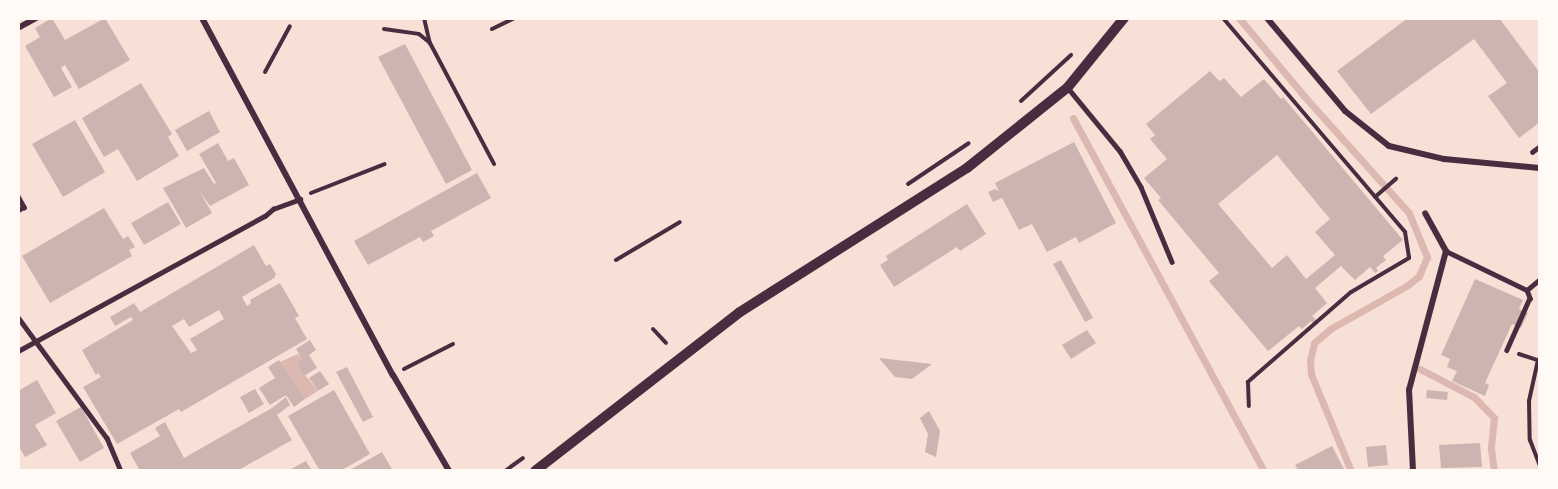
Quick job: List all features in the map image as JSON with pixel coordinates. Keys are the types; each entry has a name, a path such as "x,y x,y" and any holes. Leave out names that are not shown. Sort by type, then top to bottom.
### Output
{"street":[{"path":"18,28 36,18"},
{"path":"202,18 393,375 448,471"},
{"path":"535,471 740,312 967,168 1068,87 1124,18"},
{"path":"1268,18 1345,111 1389,146 1444,159 1540,168"},
{"path":"1413,471 1409,390 1446,251 1425,213"}],"lane":[{"path":"1068,87 1120,151 1141,187 1172,262"},
{"path":"1532,152 1540,146"},
{"path":"18,196 24,207 18,211"},
{"path":"18,351 266,216 273,209 300,199"},
{"path":"1446,251 1527,290 1530,298 1507,350"},
{"path":"1527,290 1540,279"},
{"path":"18,317 34,342 107,438 121,471"}],"path":[{"path":"424,18 430,43 494,164"},
{"path":"492,29 515,18"},
{"path":"1222,18 1405,232 1409,258 1352,292 1248,382 1249,406"},
{"path":"265,72 290,26"},
{"path":"384,29 419,34 430,43"},
{"path":"300,199 385,164"},
{"path":"1375,197 1396,179"},
{"path":"616,260 680,222"},
{"path":"653,329 666,343"},
{"path":"393,375 453,344"},
{"path":"1507,350 1539,361 1529,401 1530,440 1540,466"}],"shaded area":[{"path":"298,354 302,359 296,364 318,391 305,399 280,362"}],"building":[{"path":"52,18 65,40 105,18 130,60 79,89 65,65 61,68 72,87 54,97 25,46 40,37 35,28"},
{"path":"1408,18 1499,18 1540,73 1540,122 1519,138 1488,96 1507,83 1474,39 1371,114 1337,71"},
{"path":"405,44 472,170 446,184 378,57"},
{"path":"1210,71 1219,81 1224,78 1241,97 1264,79 1281,99 1283,97 1403,240 1383,256 1386,260 1376,268 1378,271 1375,273 1370,267 1355,280 1341,266 1315,288 1327,303 1312,316 1317,321 1314,324 1311,321 1302,329 1299,326 1268,351 1209,281 1219,273 1158,200 1161,198 1144,178 1167,159 1150,139 1155,135 1146,124","holes":["1277,155 1330,219 1315,232 1335,255 1306,279 1287,255 1272,268 1218,204"]},
{"path":"141,83 172,134 168,137 179,156 137,181 118,149 104,157 82,118"},
{"path":"209,111 220,132 187,151 175,130"},
{"path":"75,120 105,172 63,197 32,144"},
{"path":"1074,142 1116,223 1079,243 1076,237 1047,252 1032,224 1019,230 1002,198 993,202 988,192 995,189 999,191 995,183"},
{"path":"218,143 228,161 234,158 249,185 210,206 200,192 212,213 186,228 163,188 204,168 214,184 216,183 199,154"},
{"path":"477,173 491,198 431,231 434,236 423,242 420,237 368,265 354,241"},
{"path":"168,202 181,224 144,245 131,223"},
{"path":"967,204 986,234 960,251 957,247 894,287 880,265 888,260 886,256"},
{"path":"104,208 123,239 128,236 135,247 129,250 132,256 50,303 22,256"},
{"path":"254,245 266,266 270,264 276,274 274,278 242,297 247,306 251,303 250,300 280,283 299,316 295,318 307,339 181,412 179,409 117,444 83,387 101,377 98,373 96,375 82,350 133,320 131,317 115,326 110,317 134,303 140,312","holes":["219,310 224,319 190,339 197,350 191,353 172,326 184,319 189,327"]},
{"path":"1061,260 1093,318 1085,322 1053,264"},
{"path":"1475,279 1523,300 1519,309 1528,313 1521,328 1512,324 1485,383 1489,385 1485,396 1452,381 1457,371 1447,367 1450,359 1441,355"},
{"path":"1087,330 1096,343 1071,359 1062,345"},
{"path":"310,340 316,350 309,355 317,368 304,376 296,363 302,359 296,349"},
{"path":"879,358 932,364 912,379 895,377"},
{"path":"279,360 305,399 294,407 286,395 270,405 259,388 275,378 268,367"},
{"path":"347,367 373,417 363,422 336,372"},
{"path":"320,371 329,384 318,391 309,378"},
{"path":"37,380 56,413 35,425 47,445 25,457 18,445 18,391"},
{"path":"255,389 264,404 249,413 240,397"},
{"path":"334,390 370,454 340,471 320,471 288,416"},
{"path":"1427,390 1448,392 1447,400 1426,398"},
{"path":"286,397 290,405 277,415 292,440 237,471 140,471 130,453 160,436 155,428 165,422 184,458 272,408"},
{"path":"81,407 104,448 80,462 56,421"},
{"path":"929,411 940,431 936,457 925,452 928,434 920,418"},
{"path":"1480,443 1482,467 1441,468 1439,445"},
{"path":"1386,445 1388,465 1368,467 1366,447"},
{"path":"1332,446 1345,471 1299,471 1295,465"},
{"path":"382,452 393,471 348,471"},
{"path":"306,461 312,471 287,471 304,462"}],"waterway":[{"path":"1239,18 1304,96 1409,213 1427,257 1419,276 1408,285 1330,329 1314,343 1310,360 1311,374 1351,471"},
{"path":"1073,118 1264,471"},
{"path":"1420,369 1474,397 1494,418 1491,449 1494,471"}]}
